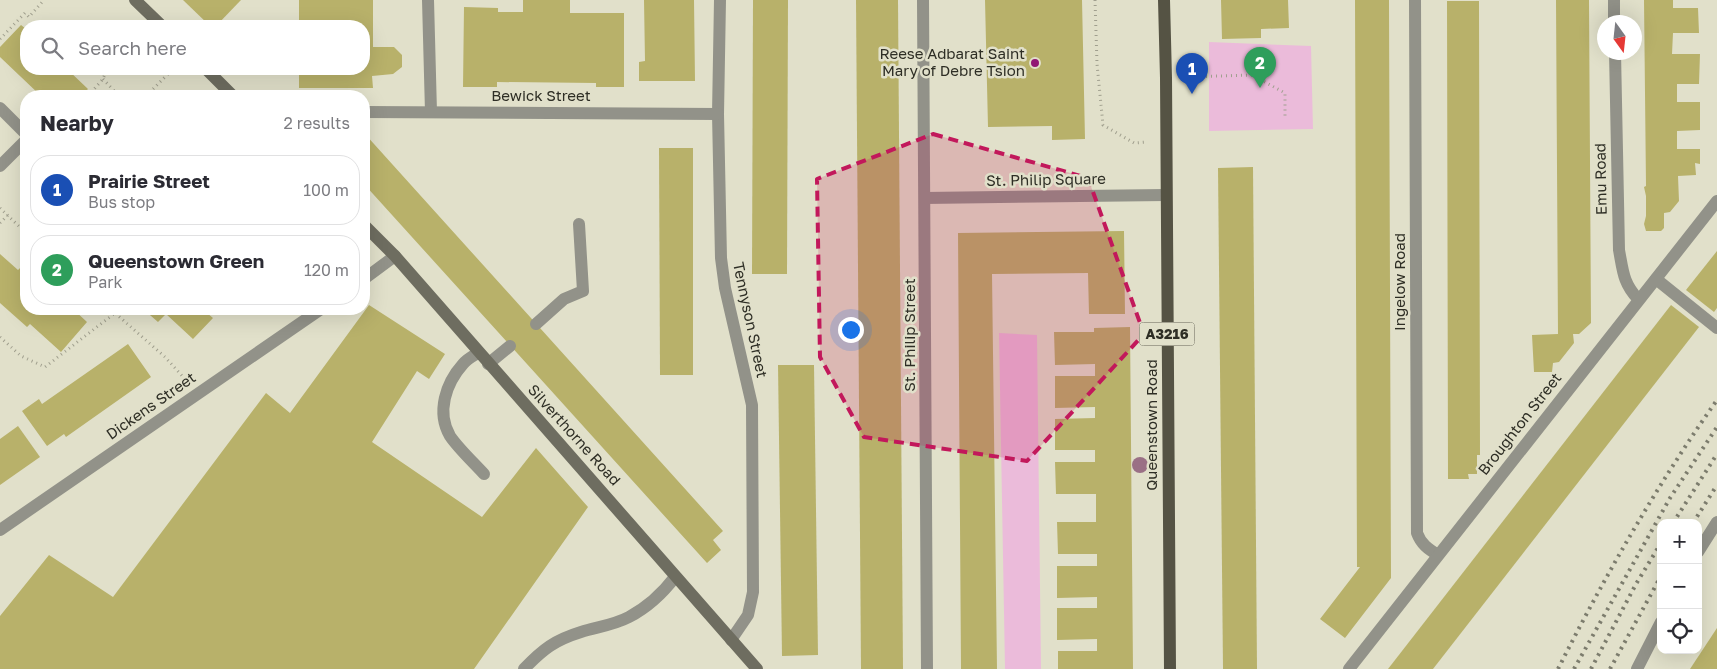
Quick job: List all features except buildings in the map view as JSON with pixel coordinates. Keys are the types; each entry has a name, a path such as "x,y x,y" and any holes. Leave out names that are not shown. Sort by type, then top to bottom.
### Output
{"main road":[{"path":"136,0 156,20"},
{"name":"Queenstown Road","path":"1164,0 1170,669"},
{"path":"212,75 227,90"},
{"name":"Silverthorne Road","path":"370,231 395,256 478,353 612,502 757,669"}],"street":[{"path":"428,0 431,112"},
{"name":"Tennyson Street","path":"720,0 718,114 720,258 752,405 753,592 748,615 731,640"},
{"name":"St. Philip Street","path":"923,0 926,198 928,669"},
{"name":"Ingelow Road","path":"1415,0 1417,533 1420,541 1427,549 1438,555"},
{"path":"1614,0 1614,15"},
{"name":"Emu Road","path":"1615,60 1618,250 1625,282 1638,299"},
{"path":"0,108 20,128"},
{"name":"Bewick Street","path":"370,112 718,114"},
{"path":"0,166 20,146"},
{"name":"St. Philip Square","path":"926,198 1166,195"},
{"name":"Broughton Street","path":"1349,669 1638,299 1717,201"},
{"path":"536,324 564,299 583,291 579,224"},
{"path":"370,275 395,256"},
{"path":"1656,279 1717,328"},
{"name":"Dickens Street","path":"0,530 312,315"},
{"path":"488,364 510,346"},
{"path":"478,353 464,363 449,382 443,409 444,419 450,435 484,474"},
{"path":"1702,546 1715,528"},
{"path":"524,669 540,652 561,639 629,617 660,597 676,577"},
{"path":"1637,669 1657,630"}],"path":[{"path":"0,38 25,13 29,17 44,0"},
{"path":"1094,0 1097,64 1103,125 1134,143 1166,141"},
{"path":"1166,78 1252,74 1285,93 1285,118"},
{"path":"93,90 105,75"},
{"path":"152,90 167,75"},
{"path":"103,79 113,90"},
{"path":"0,208 20,228"},
{"path":"0,223 8,215"},
{"path":"0,338 21,356 45,367 109,315"},
{"path":"118,315 165,357 198,393"}],"highlighted area":[{"path":"933,134 1088,178 1144,334 1027,461 864,437 820,357 817,179"}],"shaded area":[{"path":"1209,42 1311,46 1313,129 1209,131"},
{"path":"999,333 1037,335 1041,669 1005,669"}],"railway":[{"path":"1558,669 1594,600 1653,498 1717,400"},
{"path":"1574,669 1670,498 1717,427"},
{"path":"1676,519 1717,454"},
{"path":"1696,519 1717,485"},
{"path":"1591,669 1636,584 1657,550"},
{"path":"1610,669 1657,583"}],"place":[{"name":"Reese Adbarat Saint Mary of Debre Tsion","path":"1035,63"},
{"name":"Queenstown Green","path":"1260,88"},
{"name":"Prairie Street","path":"1192,94"}]}
